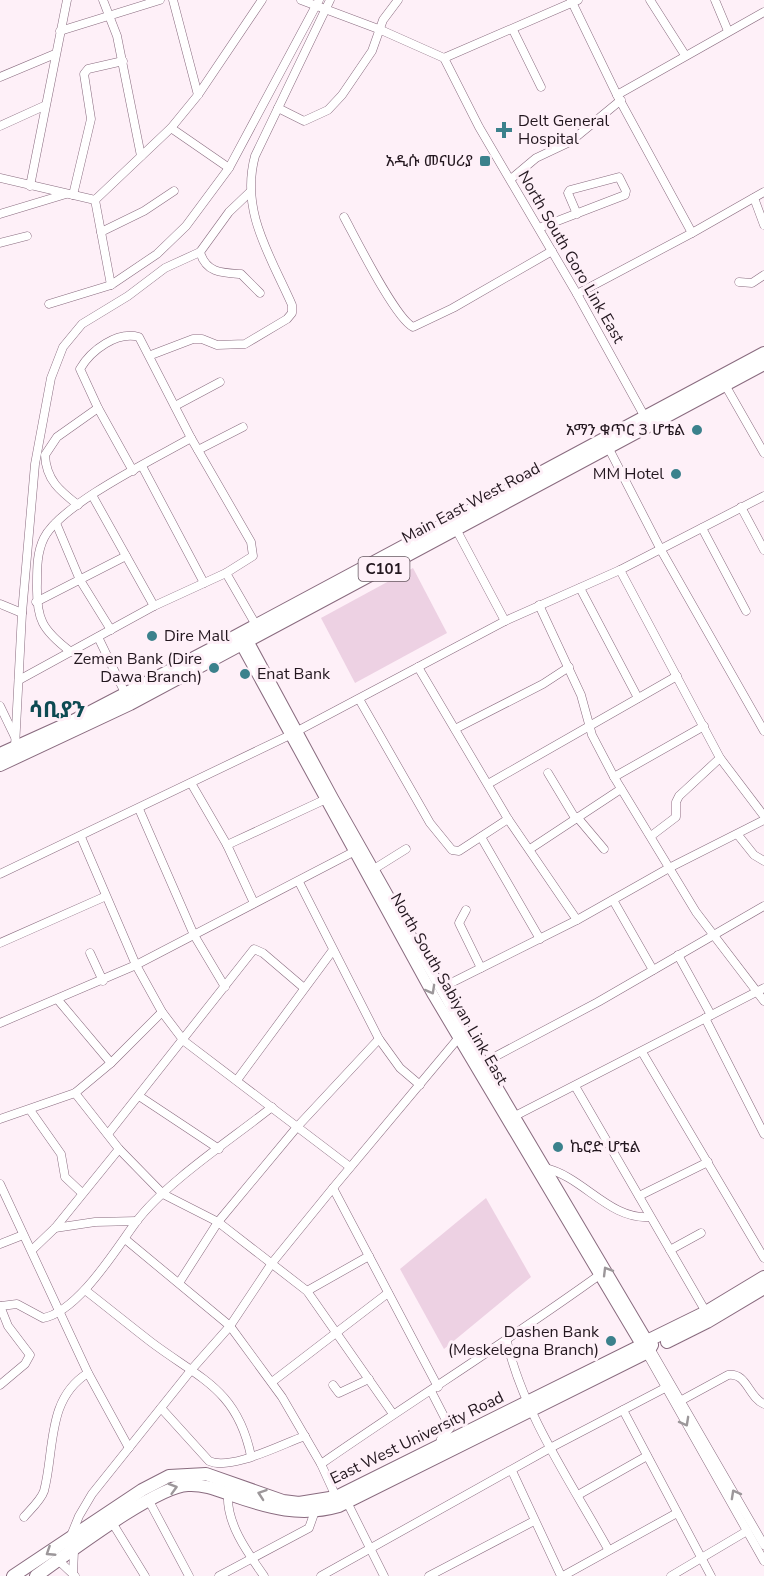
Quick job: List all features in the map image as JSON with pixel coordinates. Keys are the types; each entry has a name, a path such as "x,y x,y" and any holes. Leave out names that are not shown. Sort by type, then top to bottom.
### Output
{"main road":[{"name":"Main East West Road","path":"723,381 764,353"},
{"name":"Main East West Road","path":"0,765 242,639 723,381 764,364"},
{"name":"Main East West Road","path":"424,541 456,529 466,518"},
{"name":"Main East West Road","path":"242,639 256,625 285,614"},
{"name":"North South Sabiyan Link East","path":"242,639 292,733 526,1144 598,1276 646,1346"},
{"name":"Main East West Road","path":"0,754 15,743 128,699"},
{"name":"North South Sabiyan Link East","path":"292,733 324,800 374,869 441,988 462,1034 483,1063 515,1116 526,1144 545,1168 646,1346"},
{"name":"East West University Road","path":"36,1576 58,1560 71,1545 145,1495 188,1485 288,1512 315,1511 341,1502 646,1346 764,1277"},
{"name":"East West University Road","path":"646,1346 708,1322 764,1288"},
{"name":"East West University Road","path":"13,1576 113,1524 169,1476 206,1474 283,1501 341,1502 440,1445 529,1406"}],"street":[{"path":"30,186 44,106 67,0"},
{"path":"103,0 110,14 123,61 141,156"},
{"path":"60,31 160,0"},
{"path":"173,0 198,95"},
{"path":"95,200 171,128 198,95 262,0"},
{"path":"301,0 317,3 326,9 444,58 513,30 574,1 619,98 692,233"},
{"path":"151,356 193,339 233,346 246,344 292,313 292,304 255,225 250,174 255,156 330,0"},
{"path":"278,108 304,121 331,108 372,51 387,13 398,0"},
{"path":"650,0 685,55"},
{"path":"715,0 728,31"},
{"path":"49,304 111,285 173,241 229,168 317,3"},
{"path":"512,179 536,158 570,142 619,98 685,55 764,12"},
{"path":"513,30 541,87"},
{"path":"0,77 55,54"},
{"name":"North South Goro Link East","path":"444,58 479,127 512,179 647,421"},
{"path":"70,194 91,119 84,74 88,69 123,61"},
{"path":"0,126 44,106"},
{"path":"171,128 229,168"},
{"path":"539,228 577,214 626,194 618,177 570,190 568,193 577,214"},
{"path":"0,178 95,200"},
{"path":"101,232 144,212 174,191"},
{"path":"15,743 22,613 35,464 51,378 63,347 82,324 128,296 165,268 200,252 229,212 250,192"},
{"path":"577,294 764,192"},
{"path":"0,214 70,194"},
{"path":"754,198 764,225"},
{"path":"95,200 111,285"},
{"path":"344,218 383,287 406,322 413,327 453,308 552,251"},
{"path":"0,243 27,236"},
{"path":"200,252 210,268 218,273 243,274 260,293"},
{"path":"739,282 752,283 764,275"},
{"path":"19,680 154,606 250,560 253,549 191,438 151,356 139,337 130,334 106,344 80,369 98,408 133,471"},
{"path":"723,381 764,453"},
{"path":"175,406 220,382"},
{"path":"78,505 55,486 49,475 45,455 57,437 98,408"},
{"path":"198,450 243,427"},
{"path":"71,652 43,626 36,602 40,548 44,536 56,523 92,495 191,438"},
{"path":"606,443 661,550 764,731"},
{"path":"142,466 204,583"},
{"path":"92,495 154,606"},
{"path":"0,874 139,809 359,699 505,621 620,570 764,496"},
{"path":"741,507 764,550"},
{"path":"56,523 80,579 111,630"},
{"path":"702,528 746,611"},
{"path":"456,529 505,621"},
{"path":"36,602 126,556"},
{"path":"441,988 578,920 669,868 738,835 764,818 720,758 620,570"},
{"path":"226,573 256,625"},
{"path":"580,588 638,698"},
{"path":"0,604 22,613"},
{"path":"539,605 569,667 599,751 669,868 713,934 761,989 764,1001"},
{"path":"98,637 128,699"},
{"path":"418,667 508,819 578,920"},
{"path":"455,729 543,684 569,667"},
{"path":"488,784 589,724 677,676"},
{"path":"359,699 430,823 447,846 456,852 508,819"},
{"path":"0,706 15,743"},
{"path":"614,777 705,726"},
{"path":"651,836 676,817 679,796 720,758"},
{"path":"548,772 576,817 604,849"},
{"path":"191,783 227,845 254,903"},
{"path":"530,849 621,789"},
{"path":"227,845 324,800"},
{"path":"139,809 194,935 225,987"},
{"path":"738,835 754,855 764,861"},
{"path":"81,837 104,897 136,966 162,1012 184,1041 350,1167"},
{"path":"481,837 540,939"},
{"path":"0,1023 136,966 358,849"},
{"path":"374,869 406,849"},
{"path":"299,882 379,1039 400,1068 420,1085"},
{"path":"0,944 104,897"},
{"path":"613,900 653,970"},
{"path":"483,1063 598,1002 764,906"},
{"path":"466,910 459,923 481,968"},
{"path":"108,1134 184,1041 254,949 263,953 304,987"},
{"path":"237,1080 333,951"},
{"path":"90,953 103,981"},
{"path":"678,955 764,1134"},
{"path":"515,1116 761,989"},
{"path":"58,1000 111,1064"},
{"path":"0,1119 75,1093 111,1064 162,1012"},
{"path":"74,1575 71,1545 86,1504 192,1369 230,1326 272,1263 462,1034"},
{"path":"179,1283 218,1222 297,1126 379,1039"},
{"path":"642,1052 764,1258"},
{"path":"575,1086 706,1312"},
{"path":"75,1093 119,1149 163,1194 218,1222 307,1291 393,1414"},
{"path":"139,1096 219,1149"},
{"path":"0,1385 25,1364 30,1355 8,1326 0,1306 17,1304 43,1318 58,1311 85,1290 137,1221 163,1194 272,1107"},
{"path":"30,1110 61,1154 65,1177 82,1193"},
{"path":"32,1250 55,1228 119,1149"},
{"path":"639,1196 708,1162"},
{"path":"545,1168 567,1175 620,1212 637,1218 650,1217"},
{"path":"0,1184 88,1373 129,1448"},
{"path":"333,1188 388,1293 434,1389 450,1428 441,1439 440,1445"},
{"path":"55,1228 94,1222 137,1221"},
{"path":"670,1250 701,1233"},
{"path":"0,1244 23,1235"},
{"path":"125,1239 230,1326 272,1382 370,1548 384,1576"},
{"path":"307,1291 369,1256"},
{"path":"321,1464 393,1414 507,1342 598,1276"},
{"path":"85,1290 216,1388 246,1431 251,1456"},
{"path":"272,1382 388,1293"},
{"path":"507,1342 513,1368 529,1406 608,1549"},
{"name":"North South Sabiyan Link East","path":"646,1346 665,1388 764,1545"},
{"name":"North South Sabiyan Link East","path":"646,1346 682,1400 755,1534 764,1561"},
{"path":"24,1517 44,1492 54,1424 63,1399 73,1382 88,1373"},
{"path":"682,1400 728,1375 735,1374 742,1378 756,1400 764,1404"},
{"path":"333,1385 339,1393 369,1379"},
{"path":"325,1575 552,1447 665,1388"},
{"path":"161,1408 209,1461 228,1463 304,1436"},
{"path":"623,1410 711,1576"},
{"path":"578,1495 647,1456"},
{"path":"512,1471 562,1576 677,1513"},
{"path":"228,1494 228,1514 251,1558 264,1576"},
{"path":"145,1495 189,1576"},
{"path":"219,1576 309,1528 315,1511"},
{"path":"429,1576 534,1521"},
{"path":"113,1524 145,1576"},
{"path":"671,1576 701,1557 755,1534"},
{"path":"58,1560 74,1575"}],"shaded area":[{"path":"413,568 447,633 355,683 321,618"},
{"path":"486,1198 531,1277 444,1349 400,1269"}],"place":[{"name":"Delt General Hospital","path":"504,130"},
{"name":"አዲሱ መናሀሪያ","path":"485,161"},
{"name":"አማን ቁጥር 3 ሆቴል","path":"697,430"},
{"name":"MM Hotel","path":"676,474"},
{"name":"Dire Mall","path":"152,636"},
{"name":"Zemen Bank (Dire Dawa Branch)","path":"214,668"},
{"name":"Enat Bank","path":"245,674"},
{"name":"ኬሮድ ሆቴል","path":"558,1147"},
{"name":"Dashen Bank (Meskelegna Branch)","path":"611,1341"}],"district":[{"name":"ሳቢያን","path":"57,710"}]}
